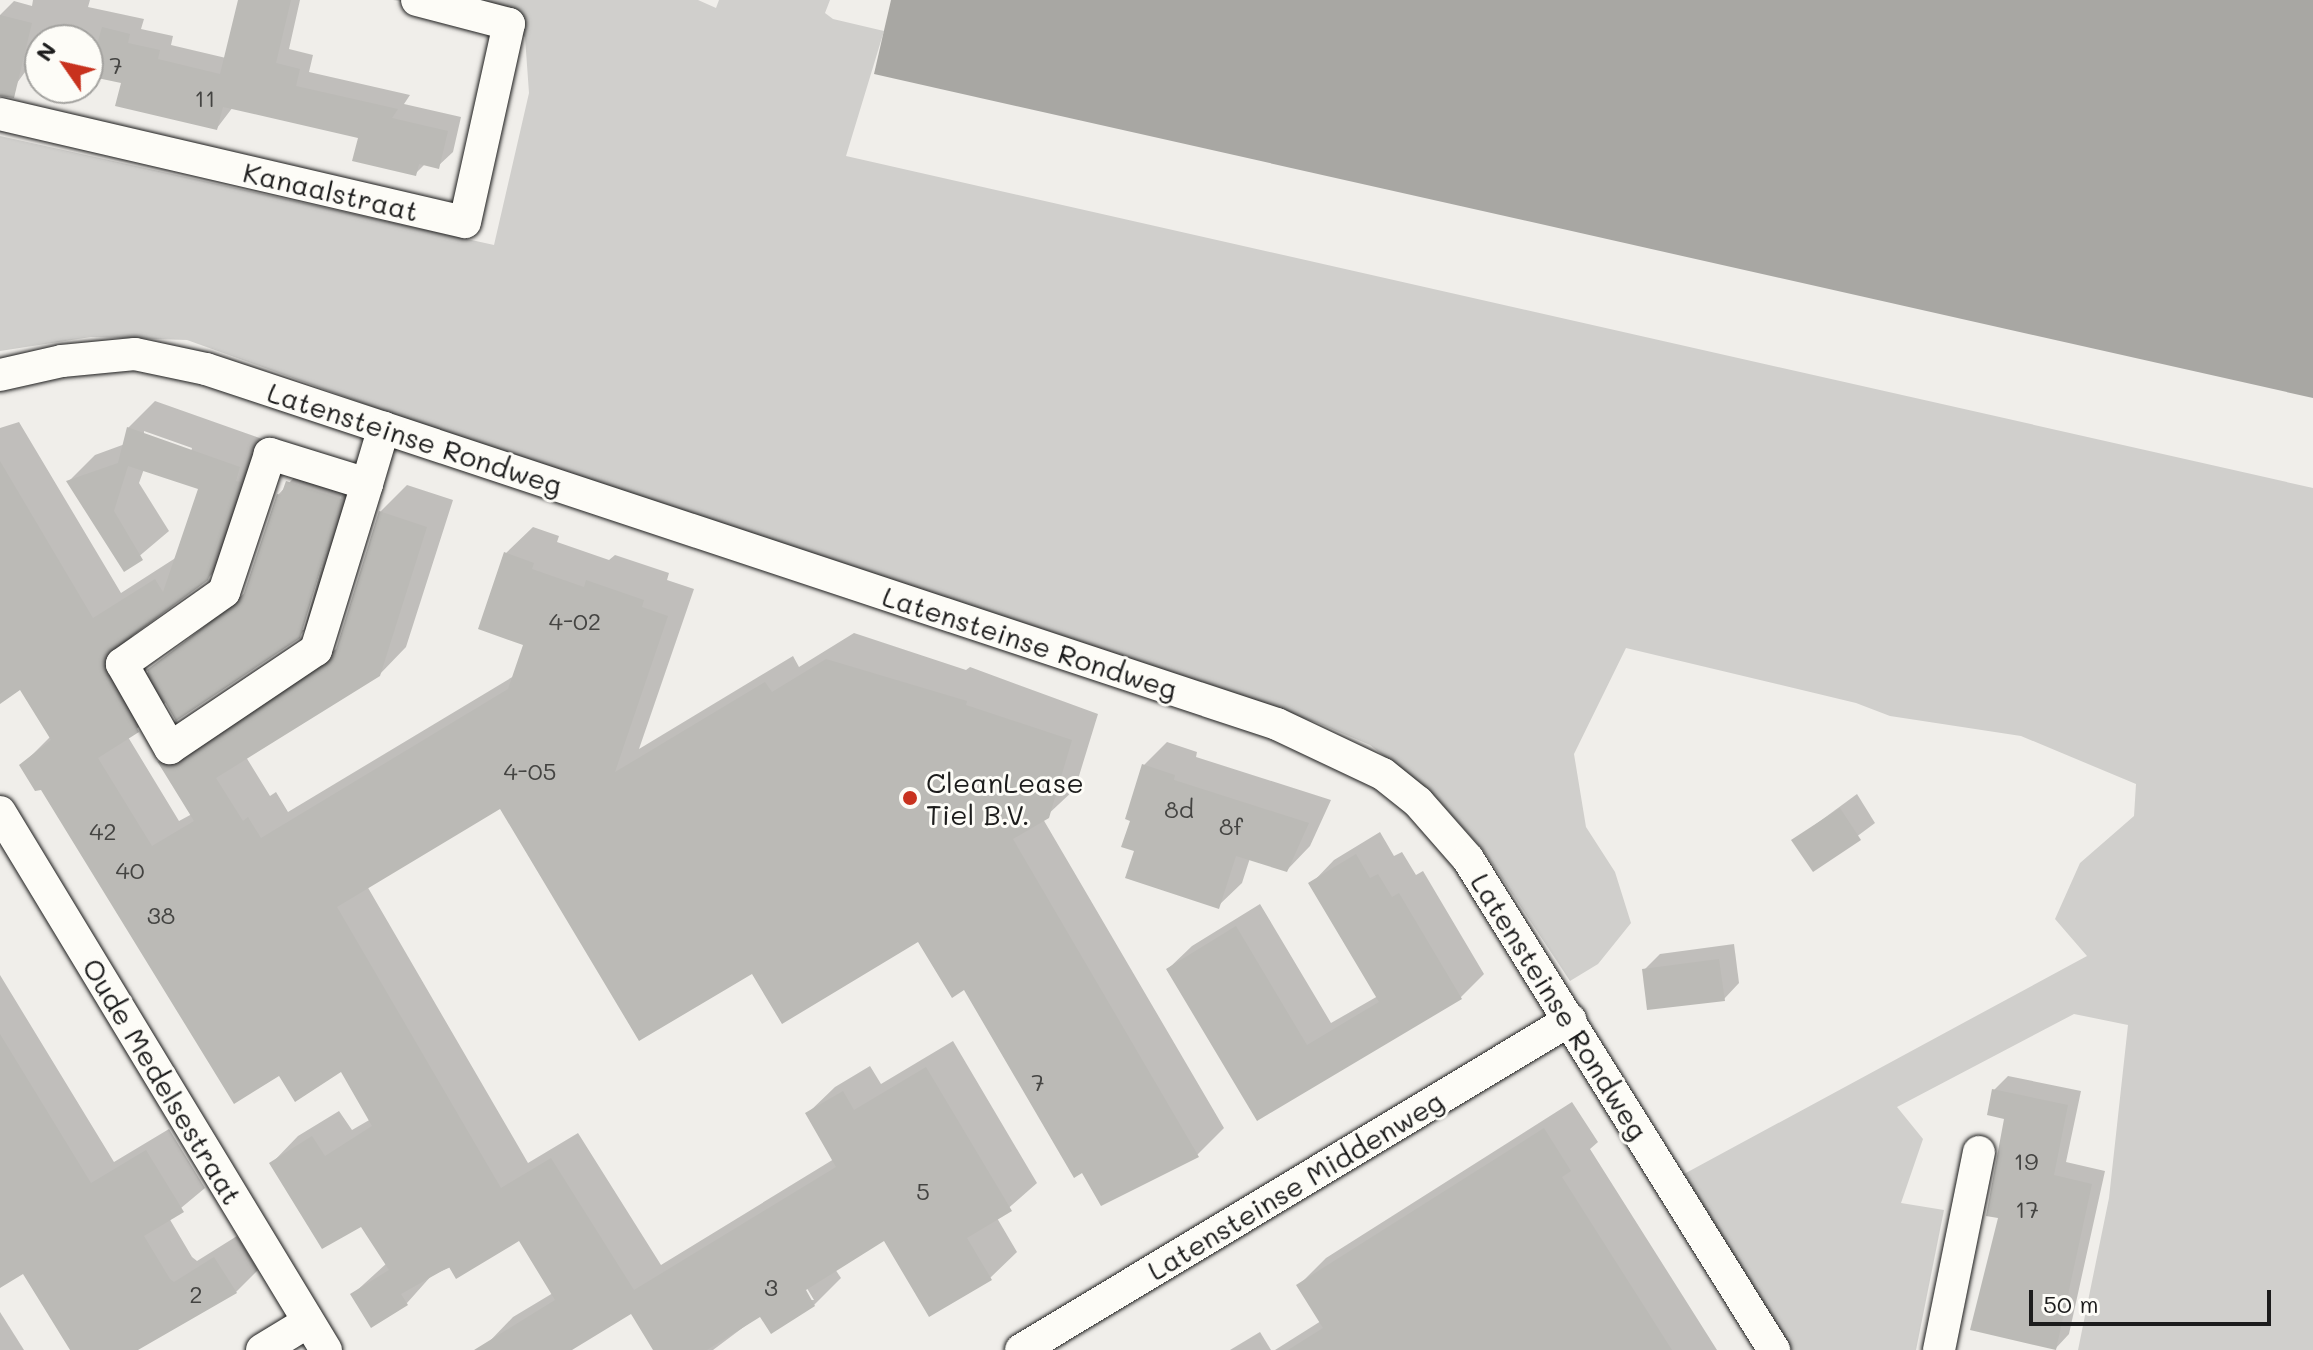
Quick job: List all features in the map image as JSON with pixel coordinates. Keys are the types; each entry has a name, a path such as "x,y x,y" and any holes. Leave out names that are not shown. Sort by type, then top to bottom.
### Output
{"street":[{"name":"Kanaalstraat","path":"0,114 465,222 509,24 417,0"},
{"name":"Latensteinse Rondweg","path":"0,375 62,361 135,354 206,369 1277,724 1354,759 1394,783 1444,828 1570,1020 1774,1350"},
{"path":"367,484 270,454 224,592 122,664 170,748 316,650 367,484 384,427"},
{"name":"Oude Medelsestraat","path":"0,812 326,1350"},
{"name":"Latensteinse Middenweg","path":"1021,1350 1570,1020"},
{"path":"1939,1350 1979,1152"},
{"path":"262,1350 308,1322"}],"shaded area":[{"path":"393,0 698,0 716,8 719,0 830,0 825,13 833,19 884,31 846,156 2313,488 2313,1350 2078,1350 2109,1198 2128,1025 2074,1014 1897,1107 1923,1139 1901,1203 1944,1210 1916,1350 1792,1350 1684,1174 2087,956 2055,919 2080,863 2134,816 2136,784 2021,736 1890,716 1856,703 1626,648 1574,754 1586,827 1615,872 1631,923 1598,964 1570,981 1484,851 1434,795 1370,745 1318,723 529,463 187,340 91,337 0,351 0,136 494,245 529,93 525,37 488,20"},
{"path":"891,0 2313,0 2313,398 874,74"}],"building":[{"path":"238,0 291,0 276,63 300,69 296,86 398,109 392,118 448,131 439,169 419,164 416,176 352,161 358,138 223,107 217,130 115,106 121,83 104,79 104,28 130,34 128,43 160,50 158,59 220,74"},
{"path":"0,15 32,23 24,24 24,56 14,98 0,96"},
{"path":"127,427 240,467 236,481 241,482 208,580 105,656 106,673 139,732 98,758 152,846 194,821 157,761 170,767 181,764 334,656 379,511 427,527 380,676 216,778 243,821 248,817 261,838 508,689 523,645 478,629 504,552 534,563 532,569 584,587 586,580 644,600 642,607 668,616 615,772 765,682 772,692 826,659 967,701 966,705 1072,740 1049,818 1013,839 1199,1157 1101,1206 1082,1173 1074,1178 964,990 952,998 918,942 782,1024 752,974 639,1041 500,809 337,907 501,1188 551,1158 634,1290 836,1167 805,1113 843,1091 854,1110 926,1067 1012,1211 967,1238 992,1280 929,1317 884,1241 806,1290 815,1306 771,1334 760,1317 707,1350 653,1350 631,1314 572,1350 474,1350 555,1300 519,1241 456,1279 449,1267 401,1294 408,1305 371,1328 350,1294 389,1270 361,1227 322,1249 269,1163 312,1136 325,1156 372,1126 341,1072 295,1102 279,1076 234,1104 41,790 35,791 19,765 51,740 20,690 0,704 0,461 93,618 155,579 163,592 198,489 128,466 114,511 143,560 124,572 66,481 118,463"},
{"path":"286,481 342,499 300,638 176,721 147,670 242,599 277,494 281,495"},
{"path":"1142,764 1175,775 1174,780 1309,823 1287,872 1236,856 1219,909 1125,878 1134,851 1121,847 1130,821 1125,819"},
{"path":"1840,808 1861,840 1813,872 1791,840"},
{"path":"1356,854 1370,878 1378,874 1392,897 1399,893 1462,999 1257,1121 1166,969 1236,926 1307,1045 1379,1002 1308,883"},
{"path":"1719,959 1725,1001 1647,1010 1642,969"},
{"path":"0,1034 91,1183 146,1150 184,1212 144,1236 170,1279 174,1282 214,1257 237,1293 138,1350 70,1350 23,1274 0,1288"},
{"path":"1992,1089 2068,1105 2054,1175 2092,1184 2056,1350 1970,1330 1998,1218 1986,1216 2004,1119 1987,1115"},
{"path":"1544,1128 1571,1171 1562,1177 1672,1350 1288,1350 1323,1328 1296,1285"}],"place":[{"name":"CleanLease Tiel B.V.","path":"910,798"}]}
